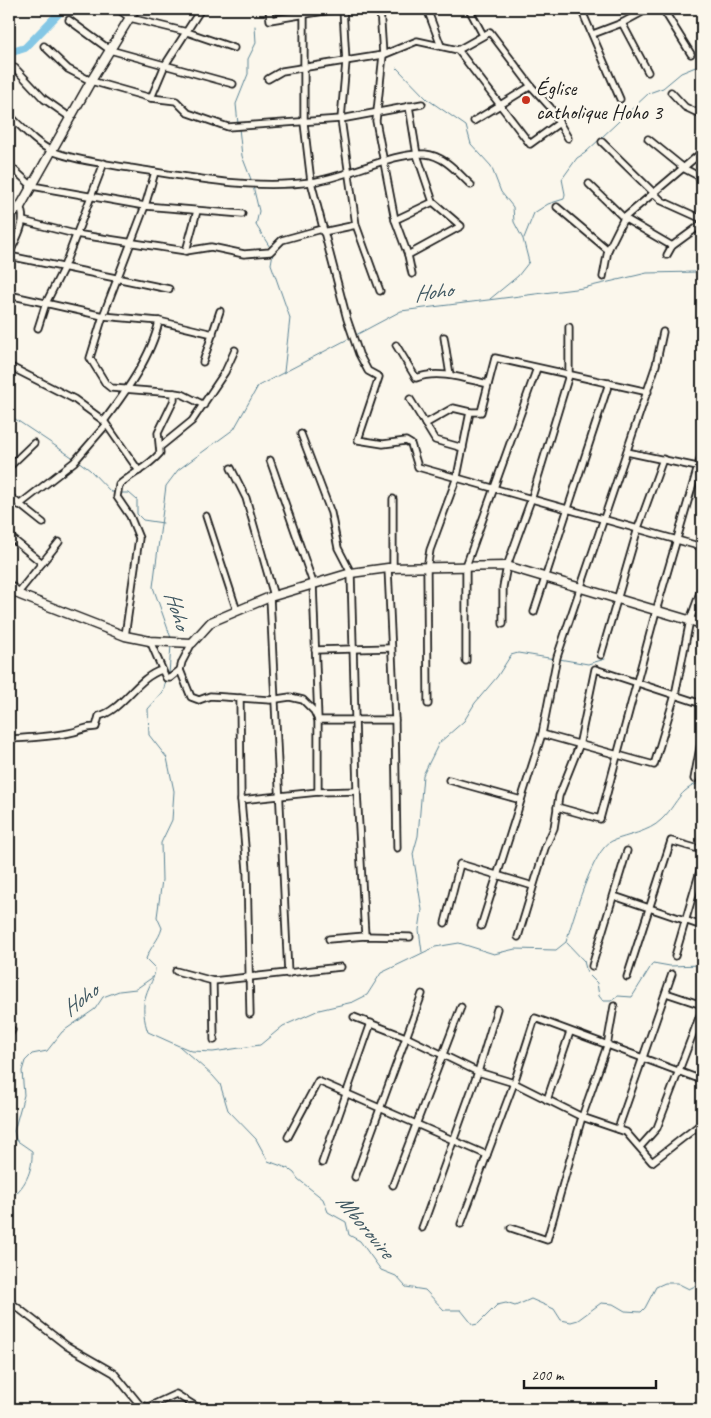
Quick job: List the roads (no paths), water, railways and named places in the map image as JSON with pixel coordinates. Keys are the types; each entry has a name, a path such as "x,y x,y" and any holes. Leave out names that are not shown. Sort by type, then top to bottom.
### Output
{"street":[{"path":"118,9 130,18 187,32 234,48"},
{"path":"9,215 20,208 91,81 135,9"},
{"path":"151,98 165,65 202,9"},
{"path":"269,9 270,20 304,12 336,9"},
{"path":"343,9 346,62 341,119 348,174 356,225 380,291"},
{"path":"380,9 383,55 376,111 395,220 408,255 412,274"},
{"path":"427,9 441,46"},
{"path":"470,9 483,35"},
{"path":"581,9 620,99"},
{"path":"593,34 622,23 641,10 648,9"},
{"path":"663,9 691,54"},
{"path":"304,12 304,123 311,182 322,230 359,354 368,371 379,377 358,440 383,444 406,441 411,444 418,467 495,487 702,547"},
{"path":"70,20 110,50 233,84"},
{"path":"622,23 648,72"},
{"path":"458,50 490,32 531,86 550,107 568,138"},
{"path":"268,78 282,71 305,69 383,55 417,41 458,50 499,106 530,144 559,123"},
{"path":"44,46 68,69 91,81 151,98 176,101 188,113 228,127 341,119 422,104"},
{"path":"15,68 44,99 71,118"},
{"path":"474,121 531,86"},
{"path":"671,92 685,107 702,115"},
{"path":"408,255 461,226 433,202 417,155 409,106"},
{"path":"9,114 31,136 52,151 104,163 182,177 262,184 311,182 348,174 384,161 426,154 445,160 471,185"},
{"path":"648,139 685,169 702,178"},
{"path":"602,142 662,201 702,219"},
{"path":"603,278 608,250 624,218 685,169 702,152"},
{"path":"38,328 46,303 63,269 90,195 104,163"},
{"path":"9,165 32,186 145,206 242,214"},
{"path":"155,172 145,206 103,316 90,358 106,384 111,388 182,394 204,405"},
{"path":"589,184 624,218 672,246"},
{"path":"395,220 433,202"},
{"path":"557,207 608,250"},
{"path":"20,208 24,214 23,221 9,255 63,269 169,289"},
{"path":"186,251 197,211"},
{"path":"23,221 75,234 131,243 186,251 211,247 244,254 271,251 282,240 322,230 356,225"},
{"path":"667,255 672,246 702,224"},
{"path":"9,295 103,316 159,321 212,334"},
{"path":"203,362 220,311"},
{"path":"19,505 74,462 105,423 128,390 157,332 159,321"},
{"path":"503,624 503,587 507,566 532,498 569,375 569,327"},
{"path":"480,926 542,734 557,659 648,392 663,332"},
{"path":"444,336 450,376"},
{"path":"396,345 416,378 425,374 450,376 488,384"},
{"path":"160,447 192,421 224,372 235,350"},
{"path":"425,424 454,408 470,412 481,412 495,358 648,392"},
{"path":"9,366 74,399 105,423 139,471"},
{"path":"466,661 466,566 536,368"},
{"path":"534,612 609,383"},
{"path":"125,636 139,538 130,516 117,497 119,485 148,467 160,453 158,433 174,400 174,393"},
{"path":"410,399 434,440 463,448"},
{"path":"428,704 428,568 430,550 457,477 470,412"},
{"path":"301,434 330,513 338,548 351,573 357,791 365,936"},
{"path":"9,467 34,444"},
{"path":"627,452 700,467"},
{"path":"557,807 600,819 615,756 656,611 700,467 702,453"},
{"path":"601,655 638,528 663,459"},
{"path":"270,460 313,583 318,720 318,792"},
{"path":"231,468 246,498 272,596 288,974"},
{"path":"9,496 43,523"},
{"path":"393,499 390,648 395,720 397,848"},
{"path":"206,516 237,611"},
{"path":"9,536 42,563"},
{"path":"18,593 59,542"},
{"path":"318,720 314,711 303,700 290,697 277,699 210,696 199,700 191,696 180,670 182,662 192,643 211,622 272,596 313,583 351,573 391,568 507,566 702,624"},
{"path":"9,585 18,593 125,636 150,641 192,643"},
{"path":"542,734 654,766 675,695 690,620 702,587"},
{"path":"150,641 162,670 168,678 180,670"},
{"path":"315,650 390,648"},
{"path":"518,937 533,886 554,828 559,796 579,746 595,668 702,704"},
{"path":"9,739 54,736 73,733 84,727 96,727 99,716 109,714 132,689 141,686 149,676 162,670"},
{"path":"240,698 241,800 247,870 250,1014"},
{"path":"318,720 356,718 395,720"},
{"path":"694,779 702,738"},
{"path":"449,780 520,800"},
{"path":"241,800 318,792 357,791"},
{"path":"627,977 648,907 671,841 702,850"},
{"path":"592,966 627,852"},
{"path":"445,923 460,864 496,873 533,886"},
{"path":"675,956 702,864"},
{"path":"614,896 702,926"},
{"path":"329,939 365,936 410,937"},
{"path":"176,971 213,981 248,979 341,967"},
{"path":"618,1129 672,974"},
{"path":"213,981 214,1040"},
{"path":"666,993 702,1006"},
{"path":"355,1177 408,1038 422,994"},
{"path":"393,1185 461,1006"},
{"path":"510,1228 547,1240 582,1117 607,1046 614,1006"},
{"path":"422,1228 478,1072 497,1009"},
{"path":"640,1147 657,1128 702,1010"},
{"path":"354,1017 408,1038 478,1072 514,1083 582,1117 626,1132 652,1162 702,1123"},
{"path":"461,1224 514,1083 534,1018 702,1080"},
{"path":"322,1163 371,1023"},
{"path":"547,1100 570,1032"},
{"path":"288,1137 318,1081 487,1155"},
{"path":"9,1301 67,1346 114,1373 138,1407 148,1407 176,1394 200,1409"}],"waterway":[{"path":"9,53 25,48 63,9"},
{"path":"238,124 236,104 248,74 248,59 256,43 255,26"},
{"path":"524,238 534,213 548,204 564,199 562,179 577,158 585,153 649,93 663,88 681,73 698,66 702,62"},
{"path":"397,68 427,99 466,126 471,144 491,166 501,192 513,207 514,222 523,239 529,262 518,276 490,299"},
{"path":"239,128 242,156 252,182"},
{"path":"253,186 259,211 256,225 271,249"},
{"path":"273,253 271,264 290,318 284,372"},
{"name":"Hoho","path":"356,335 401,311 583,288 647,273 696,272 702,274"},
{"name":"Hoho","path":"171,638 153,587 166,486 178,470 234,429 258,386 350,338"},
{"path":"9,415 75,459"},
{"path":"78,461 90,470 111,492 117,492"},
{"path":"121,493 129,493 137,500 137,514 143,520 163,523"},
{"name":"Hoho","path":"169,675 171,644"},
{"path":"422,952 419,930 422,910 413,854 418,836 423,775 439,743 464,721 511,655 518,653 555,659"},
{"path":"559,659 588,664 605,659"},
{"name":"Mborovire","path":"166,680 163,692 148,709 149,735 167,758 174,791 172,820 161,843 162,880 157,917 162,928 146,959 155,968 144,1004 148,1032 179,1046 213,1076 220,1084 228,1110 256,1139 268,1161 287,1168 323,1199 328,1212 346,1222 349,1235 360,1241 381,1270 396,1276 406,1287 425,1290 444,1310 461,1310 473,1325 478,1324 497,1305 506,1303 515,1306 531,1299 554,1309 561,1320 571,1322 578,1320 601,1303 613,1304 625,1311 641,1312 656,1287 665,1283 677,1283 689,1289 695,1286 699,1276 697,1269 702,1262"},
{"path":"180,1046 192,1051 213,1052 260,1045 283,1026 319,1010 353,1002 367,995 381,973 435,947 459,943 494,954 515,949 556,950 566,942 584,887 597,857 605,847 612,841 656,824 667,814 687,789 702,782"},
{"path":"567,943 584,961 587,973 597,983 599,996 603,1001 611,1001 618,996 632,997 653,963 670,966 702,965"},
{"name":"Hoho","path":"9,1199 24,1184 32,1158 32,1151 16,1140 14,1131 24,1095 22,1071 25,1061 32,1054 47,1051 62,1032 95,1009 103,997 119,991 136,989 153,977"}],"place":[{"name":"Église catholique Hoho 3","path":"526,100"}]}
